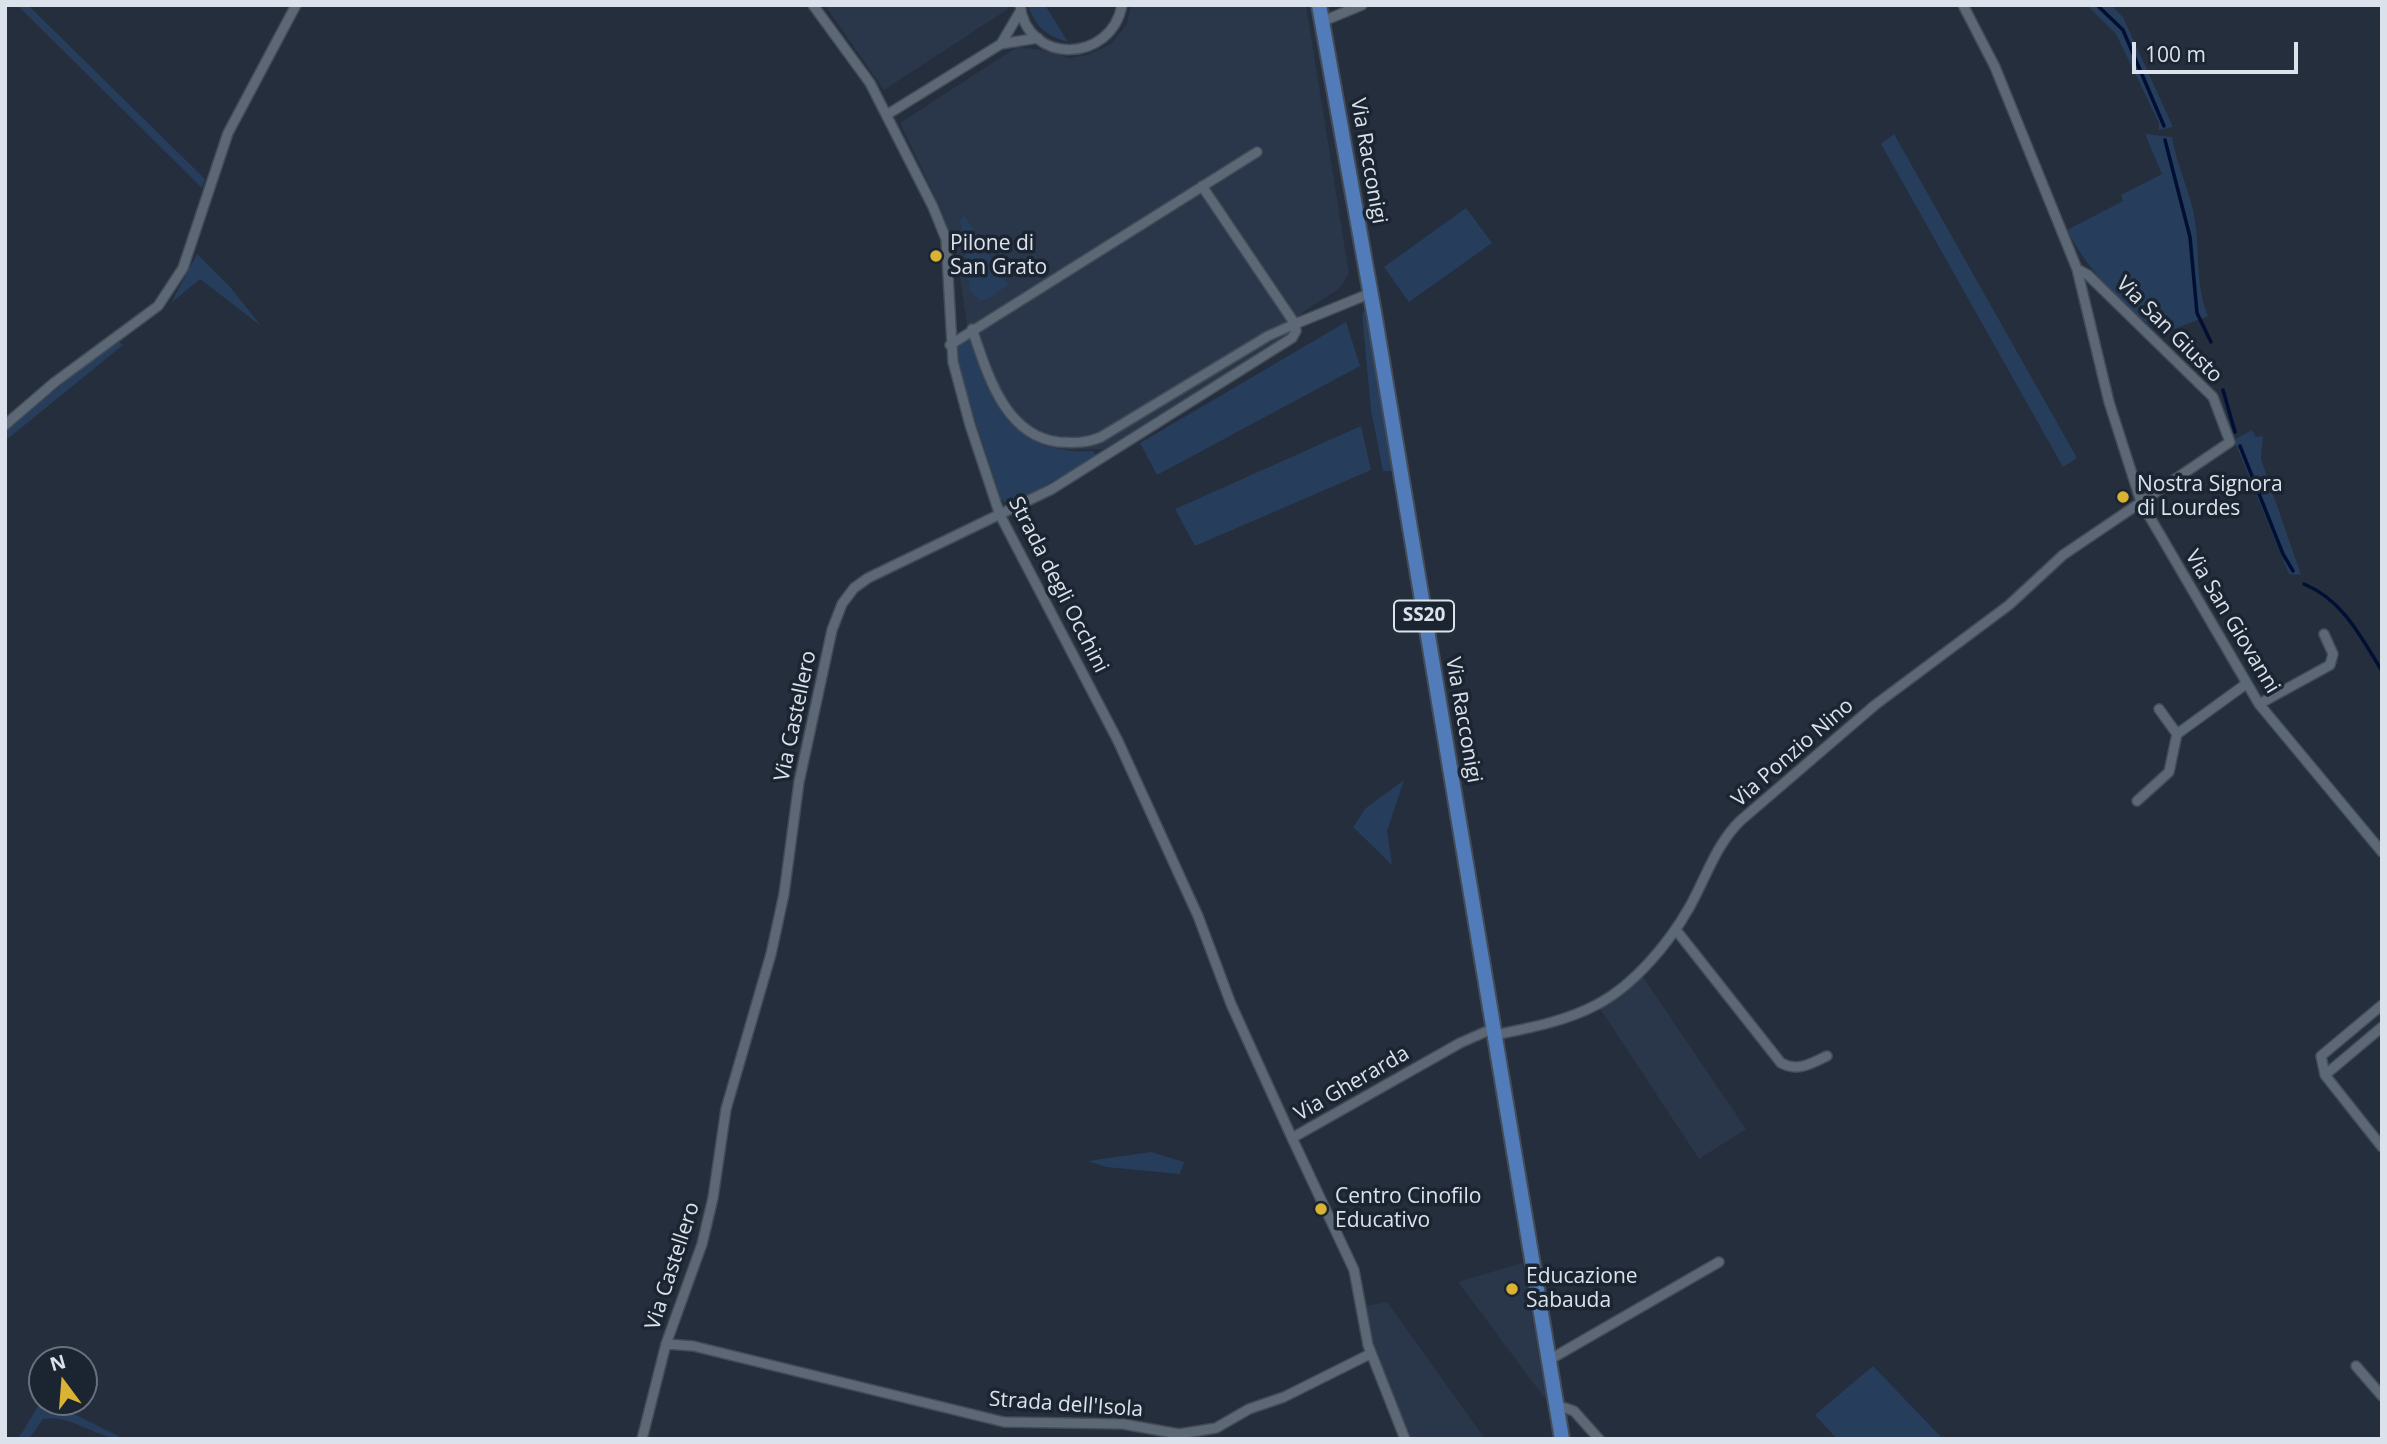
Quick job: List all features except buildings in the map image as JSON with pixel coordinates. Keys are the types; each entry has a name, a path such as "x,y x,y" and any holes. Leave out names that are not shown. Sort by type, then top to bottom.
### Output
{"main road":[{"name":"Via Racconigi","path":"1319,5 1371,293 1562,1439"}],"street":[{"path":"5,425 55,382 158,306 183,268 228,133 296,5"},
{"name":"Strada degli Occhini","path":"813,5 839,37 888,114 946,239 950,281 950,345 970,425 1000,515 1118,741 1198,916 1231,1004 1292,1138"},
{"path":"1021,8 1030,30 1038,38 1060,49 1084,49 1100,42 1112,31 1122,5"},
{"path":"1321,22 1362,5"},
{"name":"Via San Giovanni","path":"1963,5 1995,67 2077,269 2109,402 2141,502 2259,704 2382,852"},
{"path":"1001,44 1021,8"},
{"path":"888,114 1001,44 1038,38"},
{"path":"950,345 972,328 1257,152"},
{"path":"972,328 991,382 1012,416 1034,435 1049,441 1088,443 1268,336 1296,324 1202,186"},
{"name":"Via San Giusto","path":"2077,269 2088,275 2154,337 2213,397 2230,442 2141,502"},
{"name":"Via Castellero","path":"642,1439 666,1343 702,1244 713,1198 726,1109 771,954 783,894 799,782 832,630 842,604 854,588 867,578 1052,489 1139,437 1281,346 1292,338 1296,324 1371,293"},
{"name":"Via Ponzio Nino","path":"1495,1032 1567,1017 1598,1004 1627,982 1676,930 1722,841 1740,821 1875,705 2009,604 2063,555 2141,502"},
{"path":"2259,704 2330,665 2333,654 2324,634"},
{"path":"2137,800 2169,772 2177,734 2246,684"},
{"path":"2159,709 2177,734"},
{"path":"1676,930 1781,1063 1792,1069 1802,1068 1827,1056"},
{"path":"2382,1004 2321,1056 2325,1075 2382,1147"},
{"path":"2325,1075 2382,1027"},
{"name":"Via Gherarda","path":"1405,1439 1370,1354 1353,1270 1292,1138 1460,1043 1495,1032"},
{"path":"1549,1360 1719,1262"},
{"name":"Strada dell'Isola","path":"666,1343 693,1346 1004,1422 1124,1424 1179,1434 1216,1428 1249,1409 1296,1391 1370,1354"},
{"path":"2356,1366 2382,1396"},
{"path":"1556,1405 1574,1411 1599,1439"}],"shaded area":[{"path":"17,5 28,5 205,179 202,188"},
{"path":"825,5 1009,5 1008,9 884,90"},
{"path":"1028,5 1045,5 1068,42 1043,30"},
{"path":"1131,5 1306,5 1349,274 1339,289 1303,312 1287,336 1104,449 1058,450 1032,443 1002,417 984,385 969,337 956,251 940,207 900,123 1017,47 1042,50 1069,58 1087,55 1111,44 1127,24"},
{"path":"2087,5 2111,5 2123,17 2173,127 2159,130 2159,123 2116,34"},
{"path":"1894,134 2077,458 2063,467 1881,144"},
{"path":"2145,134 2172,137 2193,210 2199,277 2208,316 2161,334 2108,288 2086,261 2067,230 2123,201 2121,195 2162,174"},
{"path":"1466,208 1492,243 1409,302 1384,267"},
{"path":"964,215 1008,285 986,300 980,300 970,291 960,220"},
{"path":"197,254 231,288 261,326 200,279 171,303"},
{"path":"1366,310 1391,471 1383,471 1371,410 1362,314"},
{"path":"1346,322 1360,366 1157,475 1140,443"},
{"path":"969,337 996,404 1024,435 1042,445 1065,450 1093,451 1097,456 1009,506 1001,499 958,368 956,347"},
{"path":"117,340 123,345 5,441 5,430"},
{"path":"1361,426 1371,470 1195,546 1175,509"},
{"path":"2252,430 2256,437 2263,436 2261,459 2301,575 2289,574 2234,440"},
{"path":"1404,780 1387,831 1392,865 1353,827 1366,808"},
{"path":"1641,974 1746,1129 1699,1159 1599,1007"},
{"path":"1151,1152 1184,1162 1180,1174 1106,1167 1088,1161"},
{"path":"1522,1263 1526,1282 1546,1400 1458,1282"},
{"path":"1387,1302 1485,1439 1410,1439 1376,1353 1366,1306"},
{"path":"1873,1366 1943,1439 1837,1439 1815,1415"},
{"path":"32,1416 78,1416 124,1439 103,1435 54,1418 43,1419 29,1439 18,1439"}],"waterway":[{"path":"2097,5 2123,30 2164,126"},
{"path":"2165,140 2190,237 2197,313 2211,342"},
{"path":"2223,390 2235,432"},
{"path":"2240,446 2283,554 2293,571"},
{"path":"2304,584 2330,600 2350,621 2382,671"}],"place":[{"name":"Pilone di San Grato","path":"936,256"},
{"name":"Nostra Signora di Lourdes","path":"2123,497"},
{"name":"Centro Cinofilo Educativo","path":"1321,1209"},
{"name":"Educazione Sabauda","path":"1512,1289"}]}
